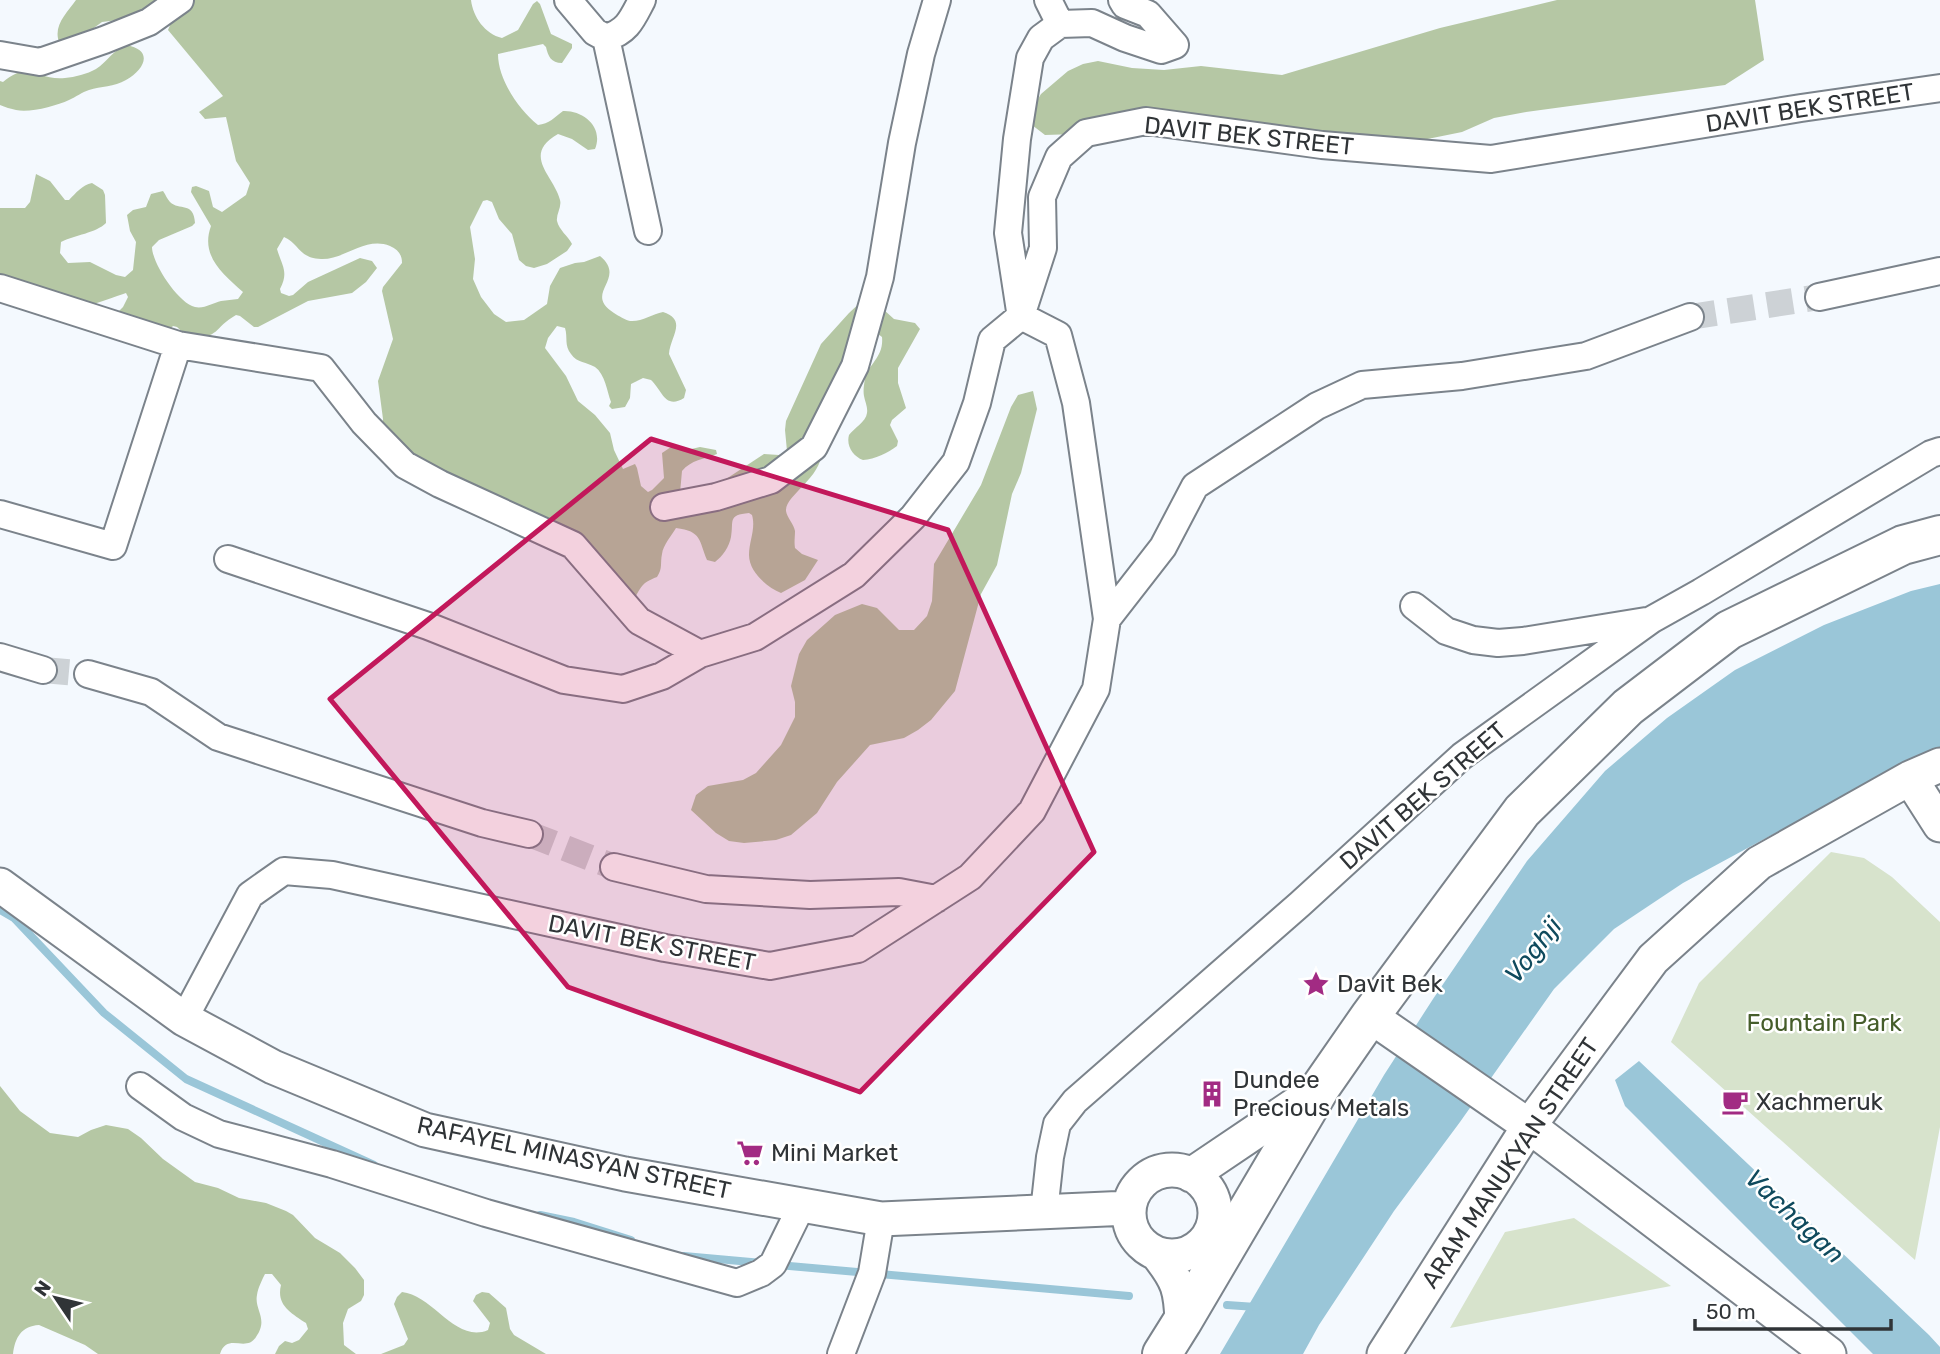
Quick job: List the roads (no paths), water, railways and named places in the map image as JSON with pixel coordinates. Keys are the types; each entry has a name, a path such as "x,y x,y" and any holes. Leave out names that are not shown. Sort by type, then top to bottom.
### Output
{"highway":[{"path":"1162,1354 1320,1088 1380,1023 1522,811 1628,707 1729,630 1903,545 1940,536"}],"street":[{"path":"0,55 40,62 149,22 180,0"},
{"path":"568,0 595,32 606,38 620,34 630,23 642,0"},
{"path":"664,507 716,497 771,480 814,447 855,366 877,290 904,130 921,54 937,0"},
{"path":"1048,0 1060,24"},
{"path":"228,559 428,626 564,680 622,689 662,676 700,654 755,637 854,575 914,517 956,462 977,403 992,340 1020,316 1008,233 1017,139 1030,58 1041,38 1060,24 1092,23 1161,50 1175,44 1148,14 1125,5 1122,0"},
{"path":"606,38 648,231"},
{"name":"DAVIT BEK STREET","path":"184,1019 250,895 284,871 332,875 665,948 770,966 858,949 970,877 1032,811 1096,689 1107,619 1076,403 1058,335 1020,316 1043,248 1042,197 1059,157 1086,133 1146,121 1322,145 1491,159 1940,88"},
{"path":"1819,297 1940,271"},
{"path":"0,288 178,345 321,368 364,423 405,465 440,484 573,545 639,621 700,654"},
{"name":"DAVIT BEK STREET","path":"1107,619 1163,548 1195,486 1317,406 1362,385 1462,376 1586,356 1690,317"},
{"path":"0,514 113,546 178,345"},
{"name":"DAVIT BEK STREET","path":"1044,1212 1050,1157 1057,1124 1075,1101 1300,904 1462,756 1651,620 1940,451"},
{"path":"1903,545 1940,522"},
{"path":"1414,606 1446,631 1474,640 1498,643 1651,620"},
{"path":"0,657 43,670"},
{"path":"88,674 151,692 218,737 470,819 529,834"},
{"name":"ARAM MANUKYAN STREET","path":"1384,1354 1530,1126 1653,959 1759,863 1910,778 1940,765"},
{"path":"1910,778 1940,825"},
{"path":"614,867 706,889 810,895 900,892 936,899"},
{"name":"RAFAYEL MINASYAN STREET","path":"0,885 184,1019 274,1067 425,1130 625,1174 881,1219 1129,1208"},
{"path":"1380,1023 1530,1126 1829,1354"},
{"path":"139,1086 183,1117 219,1134 332,1164 486,1213 737,1283 761,1273 773,1264 802,1205"},
{"path":"1191,1175 1320,1088"},
{"path":"1158,1255 1186,1254 1199,1247 1214,1223 1215,1209 1211,1195 1203,1183 1179,1171 1152,1175 1141,1183 1129,1208 1130,1223 1135,1236 1145,1247 1158,1255 1174,1274 1181,1297 1182,1322"},
{"path":"841,1354 872,1273 881,1219"}],"water":[{"name":"Voghji","path":"1940,584 1940,751 1875,779 1683,883 1614,929 1554,989 1394,1211 1303,1354 1220,1354 1384,1075 1433,999 1527,861 1605,771 1667,718 1735,670 1824,625 1911,591"},
{"name":"Vachagan","path":"1639,1061 1929,1335 1940,1347 1940,1354 1873,1354 1625,1106 1615,1080"}],"waterway":[{"path":"0,910 14,918 104,1013 186,1079 374,1165"},
{"path":"540,1215 574,1222 631,1240"},
{"path":"684,1256 762,1263"},
{"path":"778,1265 1129,1296"},
{"path":"1227,1305 1256,1307"}],"tunnel":[{"path":"1690,317 1819,297"},
{"path":"43,670 88,674"},
{"path":"529,834 614,867"}],"place":[{"name":"Davit Bek","path":"1316,984"},
{"name":"Dundee Precious Metals","path":"1212,1094"},
{"name":"Xachmeruk","path":"1735,1102"},
{"name":"Mini Market","path":"750,1153"}],"park label":[{"name":"Fountain Park","path":"1824,1023"}]}
